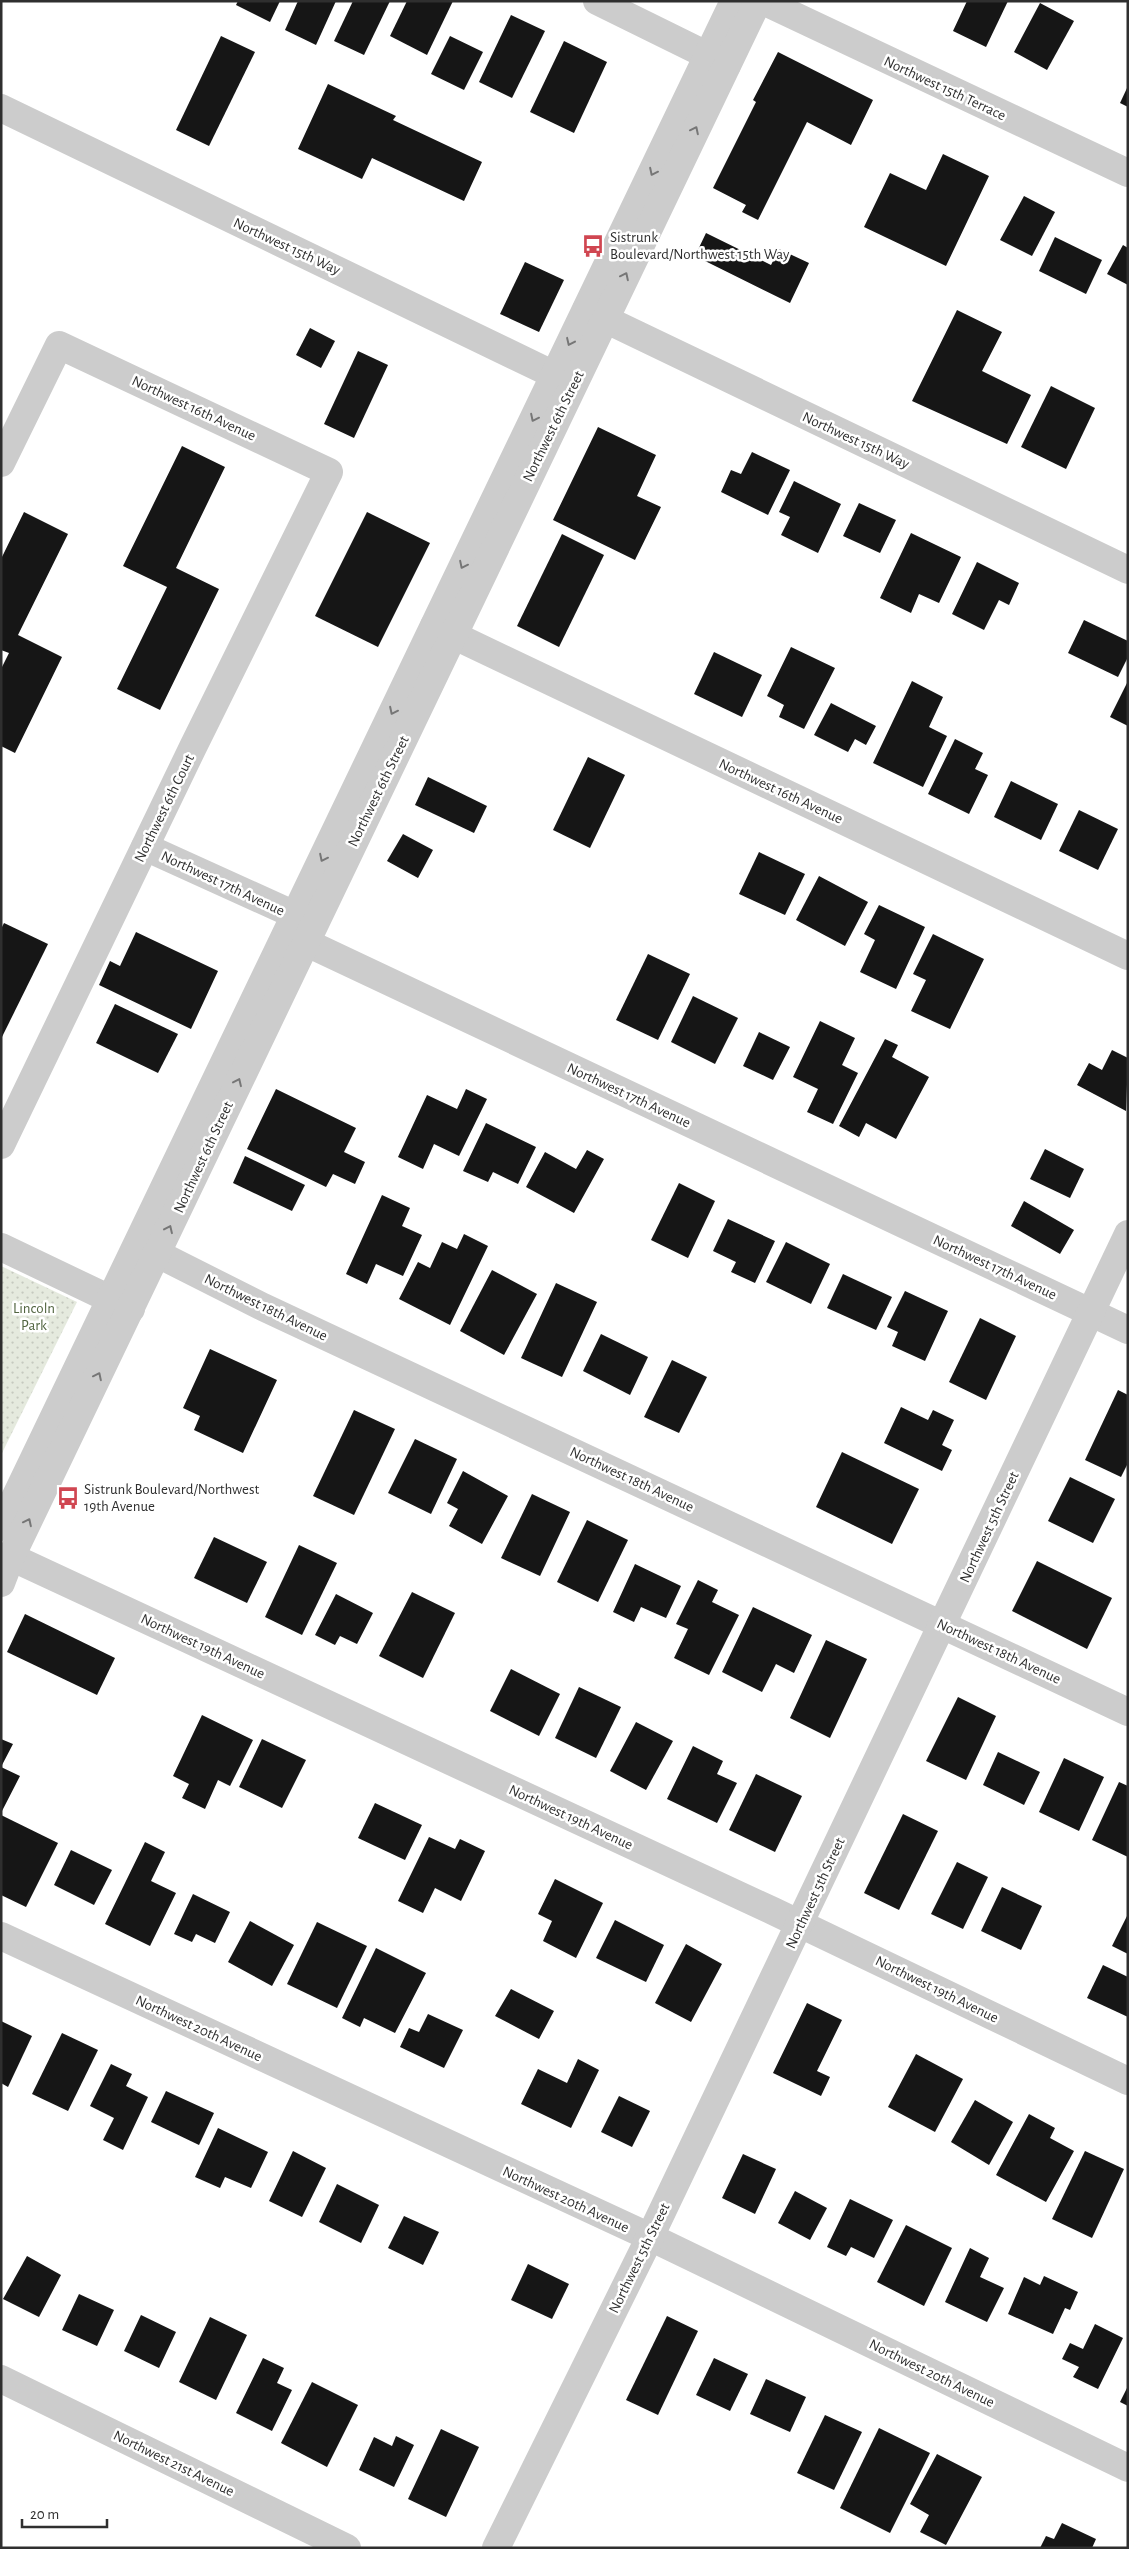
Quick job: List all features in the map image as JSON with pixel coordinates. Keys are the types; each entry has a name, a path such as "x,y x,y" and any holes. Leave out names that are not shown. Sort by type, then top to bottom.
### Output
{"street":[{"path":"597,1 718,60"},
{"name":"Northwest 6th Street","path":"718,60 734,1"},
{"name":"Northwest 6th Street","path":"1,1527 121,1304 305,942 443,631 594,315 718,60 758,1"},
{"name":"Northwest 15th Terrace","path":"763,1 1128,174"},
{"name":"Northwest 15th Way","path":"1,108 564,379"},
{"name":"Northwest 15th Way","path":"594,315 1128,570"},
{"name":"Northwest 16th Avenue","path":"1,463 59,345 329,472"},
{"name":"Northwest 6th Court","path":"1,1145 329,472"},
{"name":"Northwest 6th Street","path":"148,1249 295,916 443,631"},
{"name":"Northwest 16th Avenue","path":"443,631 1128,956"},
{"name":"Northwest 17th Avenue","path":"145,847 295,916 305,942 1128,1330"},
{"name":"Northwest 5th Street","path":"496,2548 650,2237 801,1924 1128,1234"},
{"path":"1,1247 121,1304"},
{"name":"Northwest 18th Avenue","path":"148,1249 272,1311 1128,1712"},
{"name":"Northwest 6th Street","path":"1,1583 121,1304"},
{"name":"Northwest 19th Avenue","path":"11,1557 801,1924 1128,2081"},
{"name":"Northwest 20th Avenue","path":"1,1936 650,2237 1128,2468"},
{"name":"Northwest 21st Avenue","path":"1,2379 347,2548"}],"green space":[{"name":"Lincoln Park","path":"1,1266 77,1302 1,1455"}],"building":[{"path":"238,1 280,1 270,22 236,5"},
{"path":"298,1 336,1 316,45 285,30"},
{"path":"353,1 390,1 364,55 334,41"},
{"path":"407,1 453,1 427,55 390,36"},
{"path":"967,1 1008,1 986,47 953,31"},
{"path":"1040,3 1074,21 1047,70 1014,52"},
{"path":"511,15 545,31 512,98 479,82"},
{"path":"221,36 255,52 209,146 176,130"},
{"path":"450,36 483,52 464,90 431,74"},
{"path":"564,41 607,62 574,133 530,112"},
{"path":"778,52 873,100 851,145 807,122 758,220 742,212 746,205 713,188 756,102 753,100"},
{"path":"328,84 396,116 393,120 482,162 464,201 372,158 362,179 298,149"},
{"path":"1128,86 1128,107 1120,103"},
{"path":"943,154 989,176 946,266 864,227 890,173 926,190"},
{"path":"1024,196 1055,212 1032,256 1000,240"},
{"path":"706,233 771,265 779,249 809,263 790,303 695,256"},
{"path":"1055,237 1102,260 1086,294 1039,271"},
{"path":"1123,245 1128,248 1128,285 1107,274"},
{"path":"525,262 564,280 539,332 500,314"},
{"path":"957,310 1002,332 982,371 1031,395 1007,444 912,401"},
{"path":"310,328 335,341 321,368 296,355"},
{"path":"358,351 388,365 354,438 324,424"},
{"path":"1051,386 1095,408 1066,469 1021,447"},
{"path":"598,427 656,455 637,496 661,507 635,560 553,520"},
{"path":"182,446 225,467 176,568 219,589 160,710 117,689 167,587 123,566"},
{"path":"752,452 790,470 768,515 721,492 731,470 741,474"},
{"path":"794,481 841,504 818,553 781,535 790,517 779,512"},
{"path":"859,503 896,520 880,553 843,536"},
{"path":"24,512 68,534 18,635 62,657 15,753 1,746 1,669 9,653 1,650 1,559"},
{"path":"367,512 430,543 378,647 315,616"},
{"path":"911,533 961,557 939,603 919,594 911,613 880,598"},
{"path":"562,534 604,555 559,647 517,626"},
{"path":"977,562 1019,583 1009,605 999,600 984,630 952,614"},
{"path":"1084,620 1128,641 1128,657 1118,677 1068,653"},
{"path":"791,647 835,668 804,729 779,717 784,705 767,696"},
{"path":"714,652 762,675 742,717 694,694"},
{"path":"912,681 943,697 929,727 947,736 923,787 873,763"},
{"path":"1128,681 1128,726 1110,717"},
{"path":"831,703 876,726 866,745 855,739 848,752 814,735"},
{"path":"955,739 983,753 975,769 988,775 969,814 928,794"},
{"path":"588,757 625,775 590,848 553,830"},
{"path":"428,777 487,806 474,833 415,805"},
{"path":"1011,781 1058,804 1041,840 994,817"},
{"path":"1079,810 1118,829 1098,870 1059,851"},
{"path":"403,834 433,850 418,878 387,861"},
{"path":"759,852 805,874 785,915 739,894"},
{"path":"819,876 868,902 845,946 796,920"},
{"path":"879,905 925,927 896,989 860,972 875,940 864,934"},
{"path":"4,923 48,944 1,1039 1,929"},
{"path":"136,932 218,971 191,1029 99,985 110,961 120,966"},
{"path":"933,934 984,959 950,1029 911,1011 926,980 913,974"},
{"path":"648,954 690,974 658,1040 616,1020"},
{"path":"693,996 738,1018 715,1064 671,1042"},
{"path":"115,1004 178,1034 158,1073 96,1043"},
{"path":"820,1021 855,1038 842,1065 858,1073 833,1124 807,1112 818,1089 793,1077"},
{"path":"759,1032 790,1047 773,1080 743,1066"},
{"path":"885,1039 898,1045 892,1057 929,1077 896,1139 866,1123 859,1137 839,1126"},
{"path":"1112,1050 1128,1058 1126,1111 1077,1085 1089,1063 1102,1070"},
{"path":"276,1089 356,1128 344,1152 365,1162 355,1184 333,1174 326,1187 247,1149"},
{"path":"466,1089 487,1099 459,1156 434,1144 423,1169 398,1157 427,1095 457,1109"},
{"path":"486,1123 536,1147 518,1184 493,1172 488,1182 463,1171"},
{"path":"1045,1149 1084,1169 1070,1198 1030,1179"},
{"path":"587,1150 604,1159 574,1213 526,1187 545,1152 576,1169"},
{"path":"245,1156 305,1185 292,1211 233,1183"},
{"path":"679,1183 715,1201 688,1258 651,1240"},
{"path":"382,1195 410,1208 402,1226 422,1235 403,1276 376,1264 367,1284 346,1274"},
{"path":"1024,1201 1074,1230 1060,1254 1011,1226"},
{"path":"728,1219 775,1241 755,1283 731,1272 736,1262 713,1251"},
{"path":"464,1234 488,1246 450,1325 399,1299 418,1262 430,1268 442,1242 457,1249"},
{"path":"786,1242 830,1264 811,1304 766,1282"},
{"path":"492,1270 537,1294 504,1355 460,1331"},
{"path":"843,1274 892,1297 876,1330 827,1308"},
{"path":"556,1283 597,1302 562,1377 521,1358"},
{"path":"905,1291 948,1311 925,1361 892,1346 898,1332 887,1327"},
{"path":"980,1318 1016,1336 986,1400 949,1382"},
{"path":"601,1334 648,1357 630,1395 583,1371"},
{"path":"210,1349 277,1380 243,1453 194,1430 200,1416 183,1408"},
{"path":"672,1360 707,1377 679,1433 644,1417"},
{"path":"1118,1390 1128,1395 1128,1463 1121,1477 1085,1460"},
{"path":"901,1407 928,1420 933,1410 954,1420 942,1445 952,1450 942,1471 884,1443"},
{"path":"354,1410 395,1429 354,1515 313,1496"},
{"path":"415,1439 457,1459 431,1514 388,1493"},
{"path":"842,1452 919,1489 892,1544 816,1507"},
{"path":"463,1471 508,1496 482,1544 449,1526 458,1509 447,1503"},
{"path":"1070,1477 1115,1499 1093,1543 1048,1521"},
{"path":"532,1494 570,1512 540,1576 501,1558"},
{"path":"587,1520 628,1540 598,1602 557,1582"},
{"path":"214,1537 267,1562 247,1603 194,1578"},
{"path":"299,1545 337,1563 302,1635 265,1617"},
{"path":"1037,1561 1112,1598 1087,1649 1012,1611"},
{"path":"635,1564 681,1586 666,1618 641,1607 634,1622 613,1612"},
{"path":"698,1580 718,1590 712,1602 739,1615 709,1675 674,1658 688,1629 676,1624"},
{"path":"412,1592 455,1613 423,1678 379,1656"},
{"path":"336,1594 373,1613 357,1644 340,1636 335,1645 315,1635"},
{"path":"753,1607 812,1635 794,1673 776,1664 762,1692 722,1672"},
{"path":"25,1614 115,1658 97,1695 7,1652"},
{"path":"826,1640 867,1659 830,1738 790,1718"},
{"path":"511,1669 560,1694 539,1736 490,1711"},
{"path":"579,1687 621,1707 596,1758 555,1738"},
{"path":"958,1697 996,1716 966,1780 926,1761"},
{"path":"202,1715 253,1740 230,1786 218,1780 205,1809 182,1798 189,1784 173,1776"},
{"path":"636,1722 673,1741 646,1790 610,1771"},
{"path":"1,1739 13,1744 1,1767"},
{"path":"262,1739 306,1760 282,1808 239,1787"},
{"path":"693,1746 723,1761 717,1774 737,1783 717,1823 667,1799"},
{"path":"998,1752 1040,1772 1024,1805 983,1785"},
{"path":"1064,1758 1104,1777 1079,1831 1039,1812"},
{"path":"1,1767 20,1776 1,1813"},
{"path":"756,1774 802,1796 775,1852 729,1830"},
{"path":"1119,1782 1128,1786 1128,1857 1092,1840"},
{"path":"375,1803 422,1825 405,1860 358,1838"},
{"path":"903,1814 938,1831 899,1910 864,1893"},
{"path":"1,1815 58,1843 26,1907 1,1895"},
{"path":"429,1837 455,1849 460,1839 485,1851 461,1901 435,1888 423,1913 398,1901"},
{"path":"145,1842 165,1852 151,1881 176,1893 150,1946 105,1924"},
{"path":"71,1850 112,1870 94,1905 54,1885"},
{"path":"957,1862 988,1877 963,1929 931,1914"},
{"path":"555,1879 603,1903 576,1958 543,1941 552,1921 538,1914"},
{"path":"1002,1887 1042,1906 1021,1950 981,1931"},
{"path":"193,1894 230,1912 215,1943 196,1934 192,1942 174,1934"},
{"path":"1128,1914 1128,1954 1112,1946"},
{"path":"615,1920 664,1945 646,1982 596,1958"},
{"path":"250,1921 294,1945 272,1986 228,1962"},
{"path":"317,1922 367,1946 337,2008 287,1984"},
{"path":"686,1944 722,1964 691,2022 655,2003"},
{"path":"376,1948 426,1973 395,2033 364,2018 360,2027 342,2018"},
{"path":"1103,1965 1128,1977 1128,2017 1087,1998"},
{"path":"511,1989 554,2011 539,2039 495,2016"},
{"path":"807,2003 842,2020 817,2071 830,2077 821,2096 773,2073"},
{"path":"428,2014 463,2030 444,2068 400,2047 409,2028 419,2032"},
{"path":"1,2021 32,2036 8,2087 1,2083"},
{"path":"62,2033 98,2050 68,2111 32,2094"},
{"path":"916,2054 963,2079 935,2132 888,2107"},
{"path":"578,2059 599,2070 571,2128 521,2104 538,2069 567,2083"},
{"path":"111,2064 132,2074 126,2086 148,2097 123,2150 103,2140 114,2118 90,2106"},
{"path":"166,2091 214,2113 199,2145 151,2122"},
{"path":"619,2096 650,2111 632,2147 601,2132"},
{"path":"975,2100 1013,2122 989,2165 951,2142"},
{"path":"1029,2114 1055,2128 1050,2138 1074,2151 1046,2202 996,2175"},
{"path":"218,2128 268,2152 251,2188 225,2177 220,2188 195,2177"},
{"path":"293,2151 326,2168 302,2217 269,2201"},
{"path":"1085,2151 1124,2169 1092,2238 1052,2219"},
{"path":"743,2154 776,2169 755,2214 722,2198"},
{"path":"337,2184 379,2205 361,2243 319,2222"},
{"path":"795,2191 827,2208 810,2240 778,2223"},
{"path":"850,2199 893,2220 874,2258 851,2247 846,2256 827,2247"},
{"path":"404,2216 439,2232 423,2265 388,2248"},
{"path":"906,2225 952,2248 924,2306 877,2282"},
{"path":"970,2248 989,2258 980,2277 1004,2288 987,2322 945,2302"},
{"path":"27,2256 61,2275 39,2317 3,2299"},
{"path":"528,2264 569,2284 552,2319 511,2300"},
{"path":"1044,2276 1078,2292 1070,2310 1065,2308 1053,2334 1008,2314 1024,2277 1040,2285"},
{"path":"79,2294 114,2310 97,2346 62,2330"},
{"path":"141,2315 176,2332 159,2368 124,2351"},
{"path":"667,2316 698,2331 658,2415 626,2400"},
{"path":"210,2317 247,2335 216,2400 179,2382"},
{"path":"1095,2324 1123,2338 1098,2389 1073,2377 1079,2367 1062,2359 1070,2343 1083,2349"},
{"path":"263,2358 284,2368 277,2383 292,2390 272,2431 236,2413"},
{"path":"714,2358 748,2374 730,2411 696,2395"},
{"path":"766,2379 806,2397 790,2432 750,2414"},
{"path":"312,2382 358,2405 327,2467 281,2443"},
{"path":"1128,2386 1128,2406 1120,2402"},
{"path":"825,2415 862,2432 834,2490 797,2473"},
{"path":"879,2428 930,2453 890,2533 840,2508"},
{"path":"441,2429 479,2447 446,2517 408,2499"},
{"path":"396,2436 414,2445 394,2487 359,2470 374,2437 392,2446"},
{"path":"937,2454 982,2477 946,2545 920,2532 929,2515 910,2504"},
{"path":"1062,2523 1096,2539 1092,2548 1040,2548 1046,2536 1054,2539"}],"place":[{"name":"Sistrunk Boulevard/Northwest 15th Way","path":"593,246"},
{"name":"Sistrunk Boulevard/Northwest 19th Avenue","path":"68,1498"}]}
